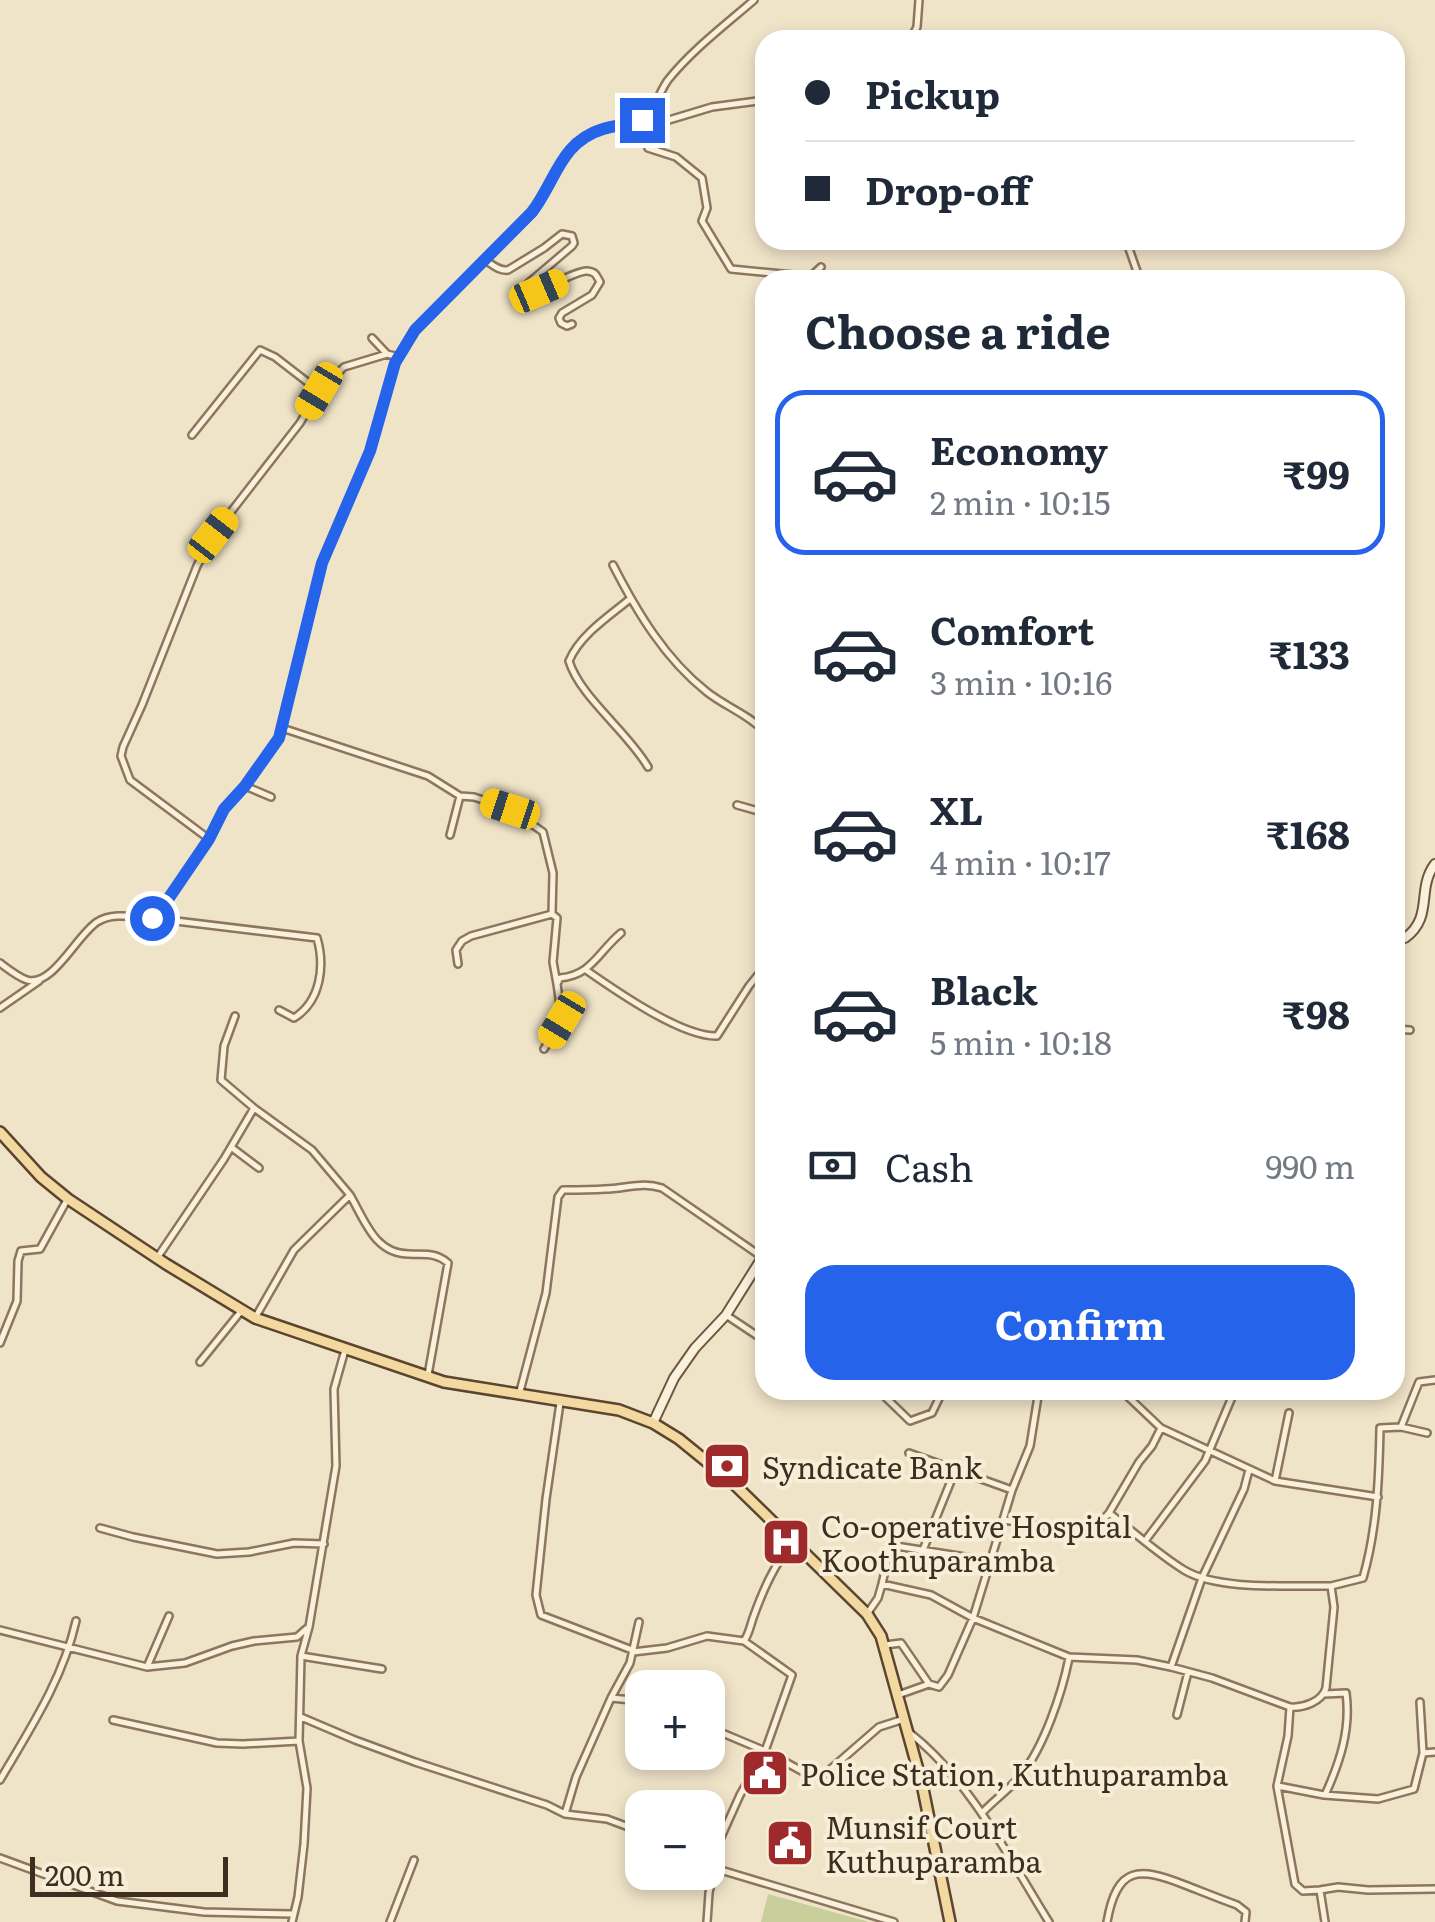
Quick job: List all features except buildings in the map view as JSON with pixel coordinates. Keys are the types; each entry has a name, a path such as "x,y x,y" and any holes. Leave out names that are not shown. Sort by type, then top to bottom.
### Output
{"main road":[{"path":"1405,938 1420,924 1427,876 1435,864"},
{"path":"0,1132 41,1177 68,1199 256,1318 427,1378 619,1410 653,1423 707,1460 867,1614 885,1646 922,1784 950,1922"},
{"path":"653,1423 674,1378 726,1315 755,1270"}],"street":[{"path":"152,918 209,839 224,809 279,738 322,563 370,451 398,357 415,330 532,212 561,159 578,141 600,130 642,120 666,83 696,50 754,0"},
{"path":"915,30 919,0"},
{"path":"649,126 712,107 755,101"},
{"path":"642,120 649,126"},
{"path":"649,126 648,148 676,158 702,178 707,208 702,221 730,269 755,271"},
{"path":"487,258 508,270 562,234 572,236 572,246 525,286 530,293 582,271 596,275 600,282 592,295 559,318 567,326 572,324"},
{"path":"816,270 821,266"},
{"path":"372,338 387,354 398,357"},
{"path":"192,435 260,350 319,391"},
{"path":"209,839 130,780 121,756 123,747 213,535 300,422 319,391 344,367 387,354"},
{"path":"613,565 630,599 674,664 720,702 755,721"},
{"path":"630,599 592,631 575,649 570,661 582,685 648,767"},
{"path":"282,728 428,776 460,796 510,809 543,832 553,873 552,914"},
{"path":"245,786 271,797"},
{"path":"450,835 460,796"},
{"path":"737,805 755,811"},
{"path":"458,964 456,950 462,941 552,914"},
{"path":"544,1050 562,1020 553,962 557,918 552,914"},
{"path":"0,1008 48,975 99,920 112,916 317,938 322,958 313,997 304,1012 294,1018 279,1010"},
{"path":"558,984 560,978 586,970 604,946 621,933"},
{"path":"0,964 39,982"},
{"path":"586,970 627,1000 712,1037 717,1036 755,978"},
{"path":"235,1016 224,1046 221,1080 312,1150 350,1195 376,1241 387,1250 427,1253 448,1262 427,1378"},
{"path":"1405,1029 1410,1030"},
{"path":"157,1258 254,1108"},
{"path":"231,1147 259,1168"},
{"path":"519,1395 546,1294 558,1197 563,1190 606,1190 629,1185 662,1188 755,1250"},
{"path":"256,1318 294,1250 350,1195"},
{"path":"0,1343 17,1301 21,1251 40,1249 68,1199"},
{"path":"200,1362 242,1310"},
{"path":"726,1315 755,1335"},
{"path":"292,1922 304,1844 307,1788 299,1741 302,1656 336,1466 334,1390 345,1350"},
{"path":"1401,1427 1419,1382 1435,1380"},
{"path":"888,1400 910,1421 932,1414 938,1400"},
{"path":"898,1694 929,1684 939,1687 948,1674 973,1618 1012,1490 1030,1446 1037,1400"},
{"path":"1133,1400 1162,1428 1275,1481 1378,1496"},
{"path":"1145,1541 1198,1472 1231,1400"},
{"path":"561,1401 536,1595 541,1616 632,1651 668,1648 707,1636 744,1642 792,1675 765,1751 725,1827"},
{"path":"1275,1481 1289,1413"},
{"path":"1109,1513 1186,1571 1202,1578 1226,1584 1331,1586 1363,1578 1378,1496 1380,1428 1401,1427 1427,1433"},
{"path":"1003,1520 1089,1535 1109,1513 1162,1428"},
{"path":"909,1453 1012,1490"},
{"path":"1172,1667 1202,1578 1250,1470"},
{"path":"923,1550 954,1471"},
{"path":"100,1528 217,1554 294,1543 324,1544"},
{"path":"744,1642 767,1581 794,1541"},
{"path":"867,1614 878,1598 891,1549 896,1546 990,1561"},
{"path":"882,1584 930,1595 973,1618 1070,1657 1136,1660 1172,1667 1290,1707 1302,1706 1324,1694 1346,1693 1348,1731 1324,1795"},
{"path":"1324,1694 1334,1607 1331,1586"},
{"path":"146,1667 169,1616"},
{"path":"0,1780 45,1704 70,1647 76,1621"},
{"path":"564,1814 576,1778 630,1662 639,1622"},
{"path":"0,1630 146,1667 184,1662 243,1643 297,1636 309,1628"},
{"path":"885,1646 901,1643 929,1684"},
{"path":"302,1656 382,1669"},
{"path":"982,1813 1022,1774 1034,1754 1070,1657"},
{"path":"1178,1715 1188,1672"},
{"path":"612,1698 625,1699"},
{"path":"1277,1786 1378,1799 1414,1790 1422,1753 1420,1702"},
{"path":"1290,1707 1277,1786 1295,1884 1303,1891 1338,1887 1435,1890"},
{"path":"301,1717 564,1814 625,1826"},
{"path":"725,1734 809,1775 825,1774 879,1726 904,1719"},
{"path":"113,1720 218,1743 299,1741"},
{"path":"907,1731 928,1748 982,1813 1049,1922"},
{"path":"1422,1753 1435,1752"},
{"path":"0,1858 117,1902 204,1912 292,1914"},
{"path":"390,1922 414,1860"},
{"path":"725,1870 894,1922"},
{"path":"1108,1922 1120,1885 1141,1873 1154,1873 1237,1906 1246,1912 1245,1922"},
{"path":"708,1922 709,1890"},
{"path":"1320,1890 1324,1922"}],"green space":[{"path":"768,1894 869,1922 761,1922"}],"place":[{"name":"Syndicate Bank","path":"727,1466"},
{"name":"Co-operative Hospital Koothuparamba","path":"786,1542"},
{"name":"Police Station, Kuthuparamba","path":"765,1773"},
{"name":"Munsif Court Kuthuparamba","path":"790,1843"}],"route":[{"path":"152,918 209,839 224,809 279,738 322,563 370,451 398,357 415,330 532,212 561,159 578,141 600,130 642,120"}]}
